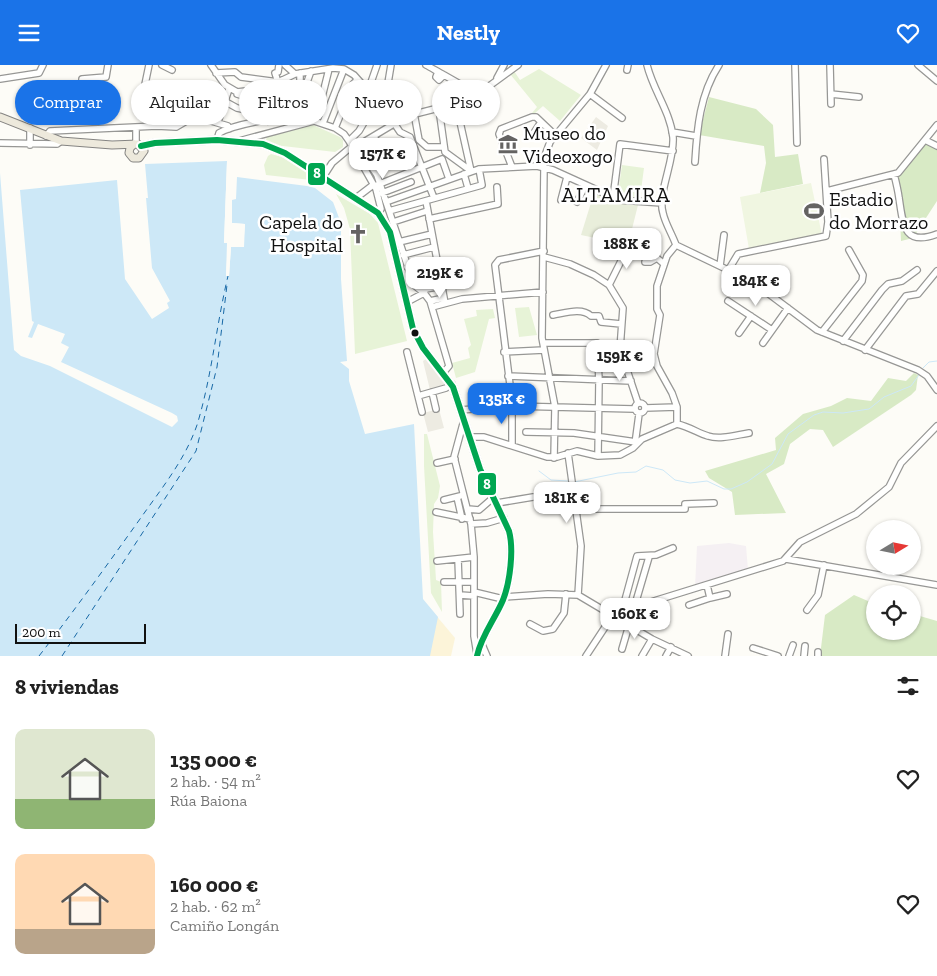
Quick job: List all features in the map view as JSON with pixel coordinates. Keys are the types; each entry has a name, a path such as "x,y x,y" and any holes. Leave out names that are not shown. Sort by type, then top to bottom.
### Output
{"main road":[{"path":"0,117 60,141 139,147"},
{"path":"129,151 160,143 217,140 263,144 285,153 325,175 335,185 378,213 390,232 413,329 419,343 452,385 480,469 504,518 510,536 512,554 504,598 481,642 477,656"},
{"path":"112,145 129,151 135,158 141,157 139,147"}],"street":[{"path":"0,79 39,73 43,65"},
{"path":"82,80 106,77 108,65"},
{"path":"146,80 149,65"},
{"path":"162,65 172,70"},
{"path":"211,65 222,80"},
{"path":"278,65 278,71 275,73 279,80"},
{"path":"285,65 297,73 298,80"},
{"path":"372,80 377,65"},
{"path":"388,80 391,65"},
{"path":"426,65 452,80"},
{"path":"496,80 504,65"},
{"path":"498,80 518,65"},
{"path":"554,458 555,407 544,347 543,167 550,143 590,94 606,65"},
{"path":"647,65 668,116 672,132 673,151 662,203 663,213 676,245 729,269 764,289 822,332 918,370 927,376 937,390"},
{"path":"695,162 696,136 708,86 719,65"},
{"path":"795,65 797,143"},
{"path":"830,65 831,104"},
{"path":"918,65 937,81"},
{"path":"216,73 235,68 241,77 270,80"},
{"path":"282,80 297,73 331,68 350,71 357,80"},
{"path":"327,81 331,68"},
{"path":"327,113 344,69"},
{"path":"308,80 310,71"},
{"path":"229,88 237,92"},
{"path":"590,94 622,118"},
{"path":"831,94 859,97"},
{"path":"512,167 500,131 529,117 536,117 556,136"},
{"path":"334,128 337,121"},
{"path":"532,136 541,122"},
{"path":"46,135 50,131 176,127 179,125"},
{"path":"226,125 229,129"},
{"path":"217,140 219,133 247,125"},
{"path":"241,141 295,125"},
{"path":"327,125 344,134 382,193 394,222 414,285 425,291 431,304 449,366 443,373"},
{"path":"352,146 363,125"},
{"path":"325,175 336,158 352,146 374,137 391,125"},
{"path":"396,125 400,132 410,137 434,198"},
{"path":"416,125 419,140 427,147 444,149 471,171"},
{"path":"441,125 444,149 442,159 449,179"},
{"path":"461,125 471,171"},
{"path":"827,191 898,173 937,125"},
{"path":"136,127 139,147"},
{"path":"30,129 30,145"},
{"path":"672,132 696,136"},
{"path":"263,144 265,134"},
{"path":"374,137 393,163"},
{"path":"926,140 937,146"},
{"path":"0,143 30,145 57,144 60,141"},
{"path":"613,198 620,144 673,151"},
{"path":"352,146 368,159 381,204 381,209 378,213"},
{"path":"368,159 381,148"},
{"path":"356,198 376,185 442,159"},
{"path":"729,269 738,255 826,236 828,222 824,159"},
{"path":"386,202 479,169 543,167 613,198 662,203"},
{"path":"389,211 482,185 479,169"},
{"path":"407,172 415,191 428,211 444,300"},
{"path":"464,174 468,188"},
{"path":"894,174 900,218 905,229 913,237 920,238 937,234"},
{"path":"562,200 567,177"},
{"path":"382,193 411,182"},
{"path":"578,202 585,185"},
{"path":"429,219 498,204 498,187"},
{"path":"394,222 428,211"},
{"path":"399,242 432,234"},
{"path":"720,265 724,235"},
{"path":"676,245 664,264 657,286 657,309 660,315 654,354 656,366 672,393 677,407 677,423"},
{"path":"403,255 434,247"},
{"path":"609,285 628,247"},
{"path":"822,332 862,281 863,275 849,251"},
{"path":"512,445 512,405 497,296 495,264 499,260 544,254 594,275 609,285 623,308 619,343 631,381 637,409 635,444"},
{"path":"644,262 650,262 657,258 664,264"},
{"path":"407,267 436,261"},
{"path":"843,341 888,284 902,281 917,270"},
{"path":"865,349 906,296 918,294 937,271"},
{"path":"407,302 425,291 442,287"},
{"path":"431,304 444,300 543,292"},
{"path":"728,301 772,330"},
{"path":"763,343 788,308"},
{"path":"554,315 571,311 588,313 592,316 599,316 601,322 621,324"},
{"path":"739,333 751,316"},
{"path":"504,352 597,343 599,380 598,456"},
{"path":"407,352 422,412"},
{"path":"508,376 631,381"},
{"path":"418,396 452,385"},
{"path":"432,392 436,409"},
{"path":"460,410 512,405 637,409 643,412 645,408 677,407"},
{"path":"464,420 454,458 465,495 470,521 474,557 474,636 477,656"},
{"path":"470,437 484,437 554,458 577,451 598,456 620,455 642,439 677,423 694,428 708,436 725,437 749,433"},
{"path":"586,656 613,614 772,566 786,559 800,542 856,514 889,487 901,463 937,426"},
{"path":"526,432 554,432 598,437 635,444"},
{"path":"568,453 574,509 581,546 578,595"},
{"path":"437,463 454,458"},
{"path":"444,500 465,495"},
{"path":"468,509 479,510 495,500 573,496"},
{"path":"457,497 462,519"},
{"path":"574,509 685,509 685,504 714,503"},
{"path":"436,512 456,515 470,521 487,523 504,518"},
{"path":"622,611 637,556 649,557 673,548"},
{"path":"437,561 474,557"},
{"path":"622,649 649,557"},
{"path":"458,559 460,614"},
{"path":"786,559 937,585"},
{"path":"807,610 818,595 824,565"},
{"path":"444,582 474,582"},
{"path":"707,585 710,598"},
{"path":"460,595 474,594 504,598 578,595 613,614 652,639 688,656"},
{"path":"530,624 543,631 553,629 562,618 566,607 566,594"},
{"path":"689,605 727,594"},
{"path":"725,656 728,634"},
{"path":"642,656 652,639"},
{"path":"481,642 487,656"},
{"path":"789,656 793,645"},
{"path":"804,656 805,646"},
{"path":"666,656 671,647"},
{"path":"753,648 778,656"}],"shaded area":[{"path":"596,117 608,126 597,150 581,138"},
{"path":"426,359 445,384 430,390 423,361"},
{"path":"439,409 444,428 428,432 423,413"},
{"path":"729,543 746,546 748,570 695,587 697,546"}],"green space":[{"path":"539,69 581,95 560,121 543,106 534,114 532,113 537,107 510,74 514,71 520,80"},
{"path":"709,97 756,109 773,125 775,157 798,154 803,184 760,193 766,163 764,146 699,135"},
{"path":"313,125 340,137 343,140 343,147 335,152 274,145 266,140 267,136"},
{"path":"925,140 937,146 937,201 913,238 901,241 898,173"},
{"path":"271,154 282,157 320,181 266,175 264,165"},
{"path":"622,165 644,168 640,198 618,194"},
{"path":"811,183 822,235 749,249 740,197"},
{"path":"594,193 618,202 638,205 628,245 581,235"},
{"path":"336,194 370,214 378,223 407,341 355,354 350,229 344,208"},
{"path":"529,307 537,335 519,337 515,308"},
{"path":"493,309 495,318 489,319 475,372 456,378 452,363 470,358 468,348 471,345 464,319 477,316 476,310"},
{"path":"914,373 918,375 916,390 911,395 833,447 823,430 810,429 790,444 784,464 766,474 786,513 735,515 732,492 709,478 705,471 776,450 775,438 803,414 831,406 847,398 871,401 888,378 906,381"},
{"path":"424,434 427,434 440,486 438,498 434,504 433,532 436,580 441,582 442,612 431,593"},
{"path":"854,595 866,600 866,640 921,640 921,616 937,621 937,656 820,656 825,615"}],"sand":[{"path":"429,607 455,638 451,656 415,656"}],"water":[{"path":"227,161 224,243 228,243 226,276 229,276 231,247 243,247 245,224 232,223 232,199 236,199 237,177 315,188 333,202 341,223 341,279 347,361 340,362 349,369 349,381 365,434 414,424 423,599 438,617 430,656 0,656 0,173 14,350 21,356 50,366 172,427 178,421 177,416 172,413 61,362 69,347 61,343 65,334 38,324 32,338 28,337 34,322 32,321 20,190 117,180 125,279 152,319 169,308 167,303 170,301 152,268 145,164"}],"pier":[{"path":"227,161 230,165 227,241 230,244 241,245 242,226 231,226 229,224 229,199 234,197 236,175 236,199 232,200 232,223 245,224 244,247 231,247 229,276 226,276 227,243 224,243"}],"waterway":[{"path":"923,368 929,362 937,361"},
{"path":"574,482 618,473 636,472 646,466 663,470 675,480 690,483 707,481 724,489 731,489 747,482 772,464 788,434 814,415 823,412 843,413 869,409 884,397 911,386 919,375"},
{"path":"539,471 551,480 568,481"}],"ferry route":[{"path":"39,656 156,497 172,474 192,438 202,407 228,276"},
{"path":"62,656 196,451 217,367 227,285"}],"transit line":[{"name":"8","path":"141,146 155,143 217,140 263,144 285,153 378,213 390,232 413,329 423,348 453,387 480,469 509,531 511,556 505,593 500,607 482,641 477,656"}],"place":[{"name":"Museo do Videoxogo","path":"508,144"},
{"name":"Estadio do Morrazo","path":"814,211"},
{"name":"Capela do Hospital","path":"358,234"}],"district":[{"name":"ALTAMIRA","path":"616,194"}]}
